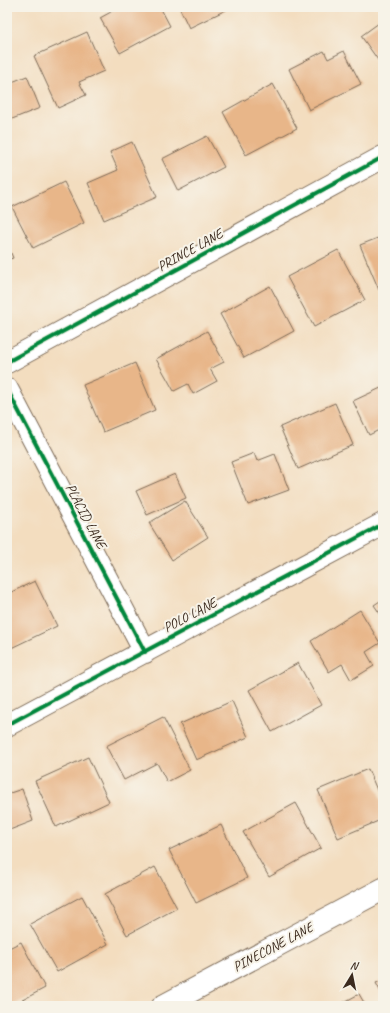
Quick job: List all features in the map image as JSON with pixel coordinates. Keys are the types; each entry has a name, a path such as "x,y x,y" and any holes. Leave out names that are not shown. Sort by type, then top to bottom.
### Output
{"street":[{"name":"PRINCE LANE","path":"7,362 383,157"},
{"name":"PLACID LANE","path":"7,389 145,652"},
{"name":"POLO LANE","path":"7,726 383,524"},
{"name":"PINECONE LANE","path":"163,1006 383,888"}],"building":[{"path":"120,7 160,7 170,26 120,53 100,18"},
{"path":"179,7 232,7 189,28"},
{"path":"383,20 383,67 361,36"},
{"path":"87,32 104,71 79,82 86,95 58,108 34,56"},
{"path":"324,51 328,59 344,51 361,84 309,110 289,69"},
{"path":"27,76 40,108 7,121 7,84"},
{"path":"273,84 297,128 246,155 223,112"},
{"path":"207,136 224,167 178,191 162,159"},
{"path":"132,142 157,197 104,220 88,183 118,170 110,152"},
{"path":"64,182 84,223 33,248 12,207"},
{"path":"383,236 383,288 379,290 360,245"},
{"path":"7,243 13,258 7,260"},
{"path":"338,250 365,300 314,327 287,277"},
{"path":"270,286 294,331 244,358 220,314"},
{"path":"207,331 224,362 210,369 217,381 193,394 188,384 174,391 156,359"},
{"path":"135,363 155,410 103,432 83,385"},
{"path":"383,387 383,428 369,435 353,401"},
{"path":"335,403 353,445 298,469 280,427"},
{"path":"254,453 257,461 275,454 289,490 248,505 231,462"},
{"path":"175,474 186,498 147,515 136,491"},
{"path":"185,501 208,537 172,560 149,523"},
{"path":"35,581 57,626 7,650 7,594"},
{"path":"383,599 383,618 374,605"},
{"path":"360,610 380,643 366,652 374,666 351,680 342,664 329,672 311,641"},
{"path":"298,663 321,705 272,732 249,690"},
{"path":"232,701 248,737 196,760 180,724"},
{"path":"163,717 190,770 167,782 157,763 124,780 106,746"},
{"path":"88,757 109,802 56,827 35,781"},
{"path":"368,769 383,804 383,819 338,838 318,790"},
{"path":"22,789 33,821 7,831 7,794"},
{"path":"296,803 321,848 269,877 243,832"},
{"path":"221,825 247,878 196,903 169,850"},
{"path":"7,839 12,852 7,854"},
{"path":"155,867 177,908 127,935 105,894"},
{"path":"82,896 108,944 57,972 30,924"},
{"path":"21,942 45,988 11,1006 7,1006 7,949"},
{"path":"383,980 383,996 376,983"},
{"path":"359,994 366,1006 337,1006"}],"cycle path":[{"path":"7,362 383,157"},
{"path":"7,389 145,652"},
{"path":"7,725 383,524"}]}
